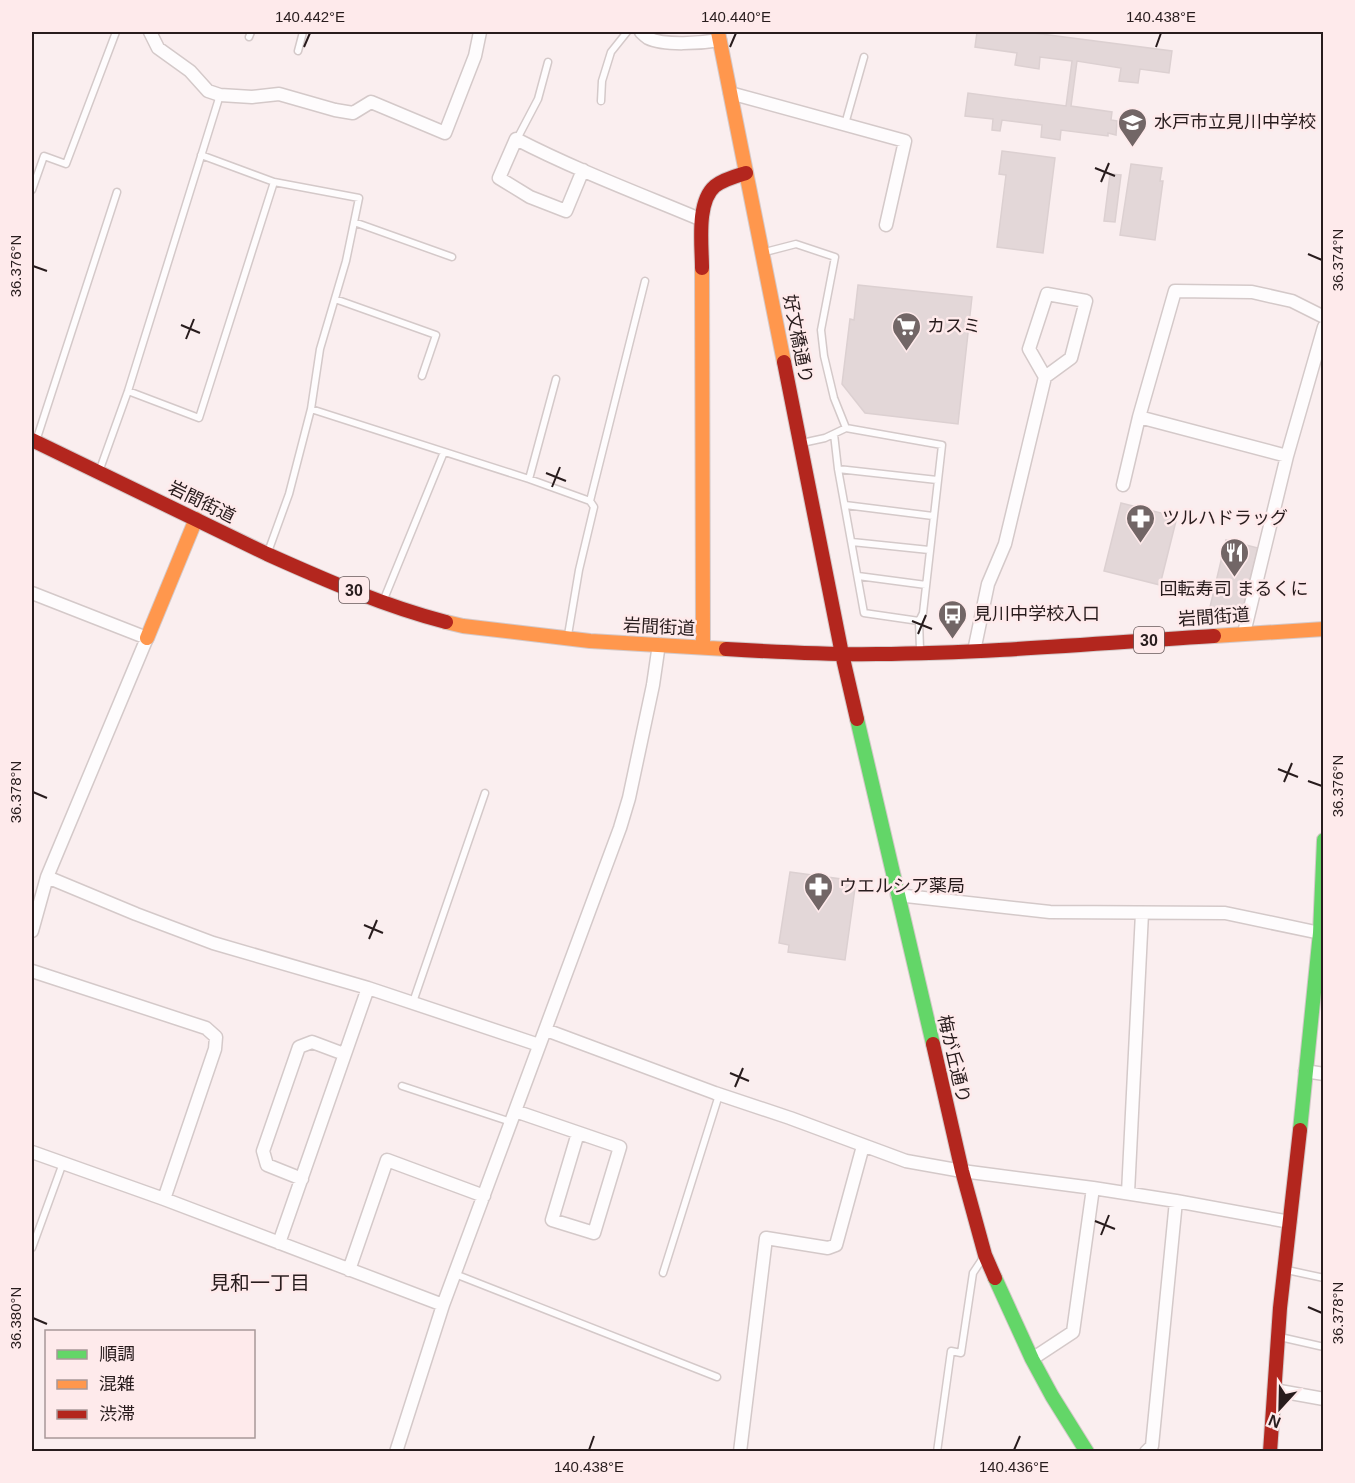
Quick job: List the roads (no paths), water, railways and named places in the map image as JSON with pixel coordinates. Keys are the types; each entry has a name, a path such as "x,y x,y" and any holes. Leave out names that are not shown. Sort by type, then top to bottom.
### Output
{"street":[{"path":"150,32 158,48 190,71 208,91 220,95 252,97 279,94 335,110 353,112 371,102 445,133 475,56 480,32"},
{"path":"641,32 648,38 666,42 703,42 719,36"},
{"name":"好文橋通り","path":"719,36 843,654"},
{"path":"730,93 905,141 886,225"},
{"path":"583,170 566,211 530,197 499,178 516,139 544,154 583,170 702,220"},
{"path":"703,647 703,206 709,192 720,182 746,173"},
{"path":"1123,485 1139,417 1175,291 1252,292 1292,301 1323,317"},
{"path":"974,651 988,584 1005,544 1045,377 1071,358 1086,301 1047,294 1029,349 1045,377"},
{"path":"1244,633 1287,456 1323,327"},
{"path":"1139,417 1287,456"},
{"name":"岩間街道","path":"34,441 303,570 383,602 463,626 568,638 843,654 974,651 1323,629"},
{"path":"32,931 47,877 196,519"},
{"path":"32,593 147,638"},
{"path":"396,1452 443,1305 617,836 629,798 653,685 659,644"},
{"name":"梅が丘通り","path":"843,654 962,1171 985,1255 1032,1359 1087,1452"},
{"path":"1270,1452 1283,1269 1305,1071 1318,995 1323,840"},
{"path":"47,877 213,944 413,1002 539,1046"},
{"path":"897,895 1050,912 1225,913 1320,933"},
{"path":"1128,1193 1142,913"},
{"path":"32,971 206,1028 216,1037 215,1049 164,1199"},
{"path":"279,1243 368,988"},
{"path":"546,1030 719,1095 790,1118 906,1161 962,1171 1128,1193 1290,1222"},
{"path":"302,1179 267,1165 262,1152 298,1047 312,1042 344,1054"},
{"path":"1305,1071 1323,1074"},
{"path":"513,1117 578,1133 620,1147 594,1233 552,1220 578,1133"},
{"path":"740,1452 766,1238 828,1248 836,1245 863,1146"},
{"path":"32,1152 164,1199 443,1305"},
{"path":"350,1270 387,1160 484,1196"},
{"path":"1032,1359 1073,1332 1093,1188"},
{"path":"1146,1452 1152,1446 1176,1201"},
{"path":"1274,1390 1323,1399"}],"lane":[{"path":"32,190 44,156 66,164 116,32"},
{"path":"298,51 303,32"},
{"path":"601,101 602,81 611,52 627,32"},
{"path":"845,125 864,57"},
{"path":"516,139 538,99 548,62"},
{"path":"99,472 128,391 220,95"},
{"path":"201,155 274,182 359,198 335,299 320,349 311,409 289,494 267,554"},
{"path":"128,391 199,418 274,182"},
{"path":"34,441 117,192"},
{"path":"354,222 452,257"},
{"path":"762,253 796,244 836,257 821,330 824,356 834,398 846,428"},
{"path":"590,501 645,281"},
{"path":"335,299 436,335 422,376"},
{"path":"529,479 556,379"},
{"path":"311,409 590,501 594,507 579,570 568,638"},
{"path":"800,444 846,428 942,445 923,613 919,621 920,653"},
{"path":"834,434 838,469 864,613 919,621"},
{"path":"383,602 444,452"},
{"path":"838,469 937,480"},
{"path":"845,505 933,516"},
{"path":"852,542 929,550"},
{"path":"858,576 926,585"},
{"path":"413,1002 485,793"},
{"path":"402,1086 513,1117"},
{"path":"663,1273 719,1095"},
{"path":"32,1248 63,1163"},
{"path":"937,1452 951,1351 961,1353 973,1273 985,1255"},
{"path":"1283,1269 1323,1278"},
{"path":"455,1274 717,1377"},
{"path":"1277,1336 1323,1347"}],"place":[{"name":"水戸市立見川中学校","path":"1133,148"},
{"name":"カスミ","path":"906,352"},
{"name":"ツルハドラッグ","path":"1141,544"},
{"name":"回転寿司 まるくに","path":"1234,578"},
{"name":"見川中学校入口","path":"953,640"},
{"name":"ウエルシア薬局","path":"818,912"}],"district":[{"name":"見和一丁目","path":"260,1283"}]}
